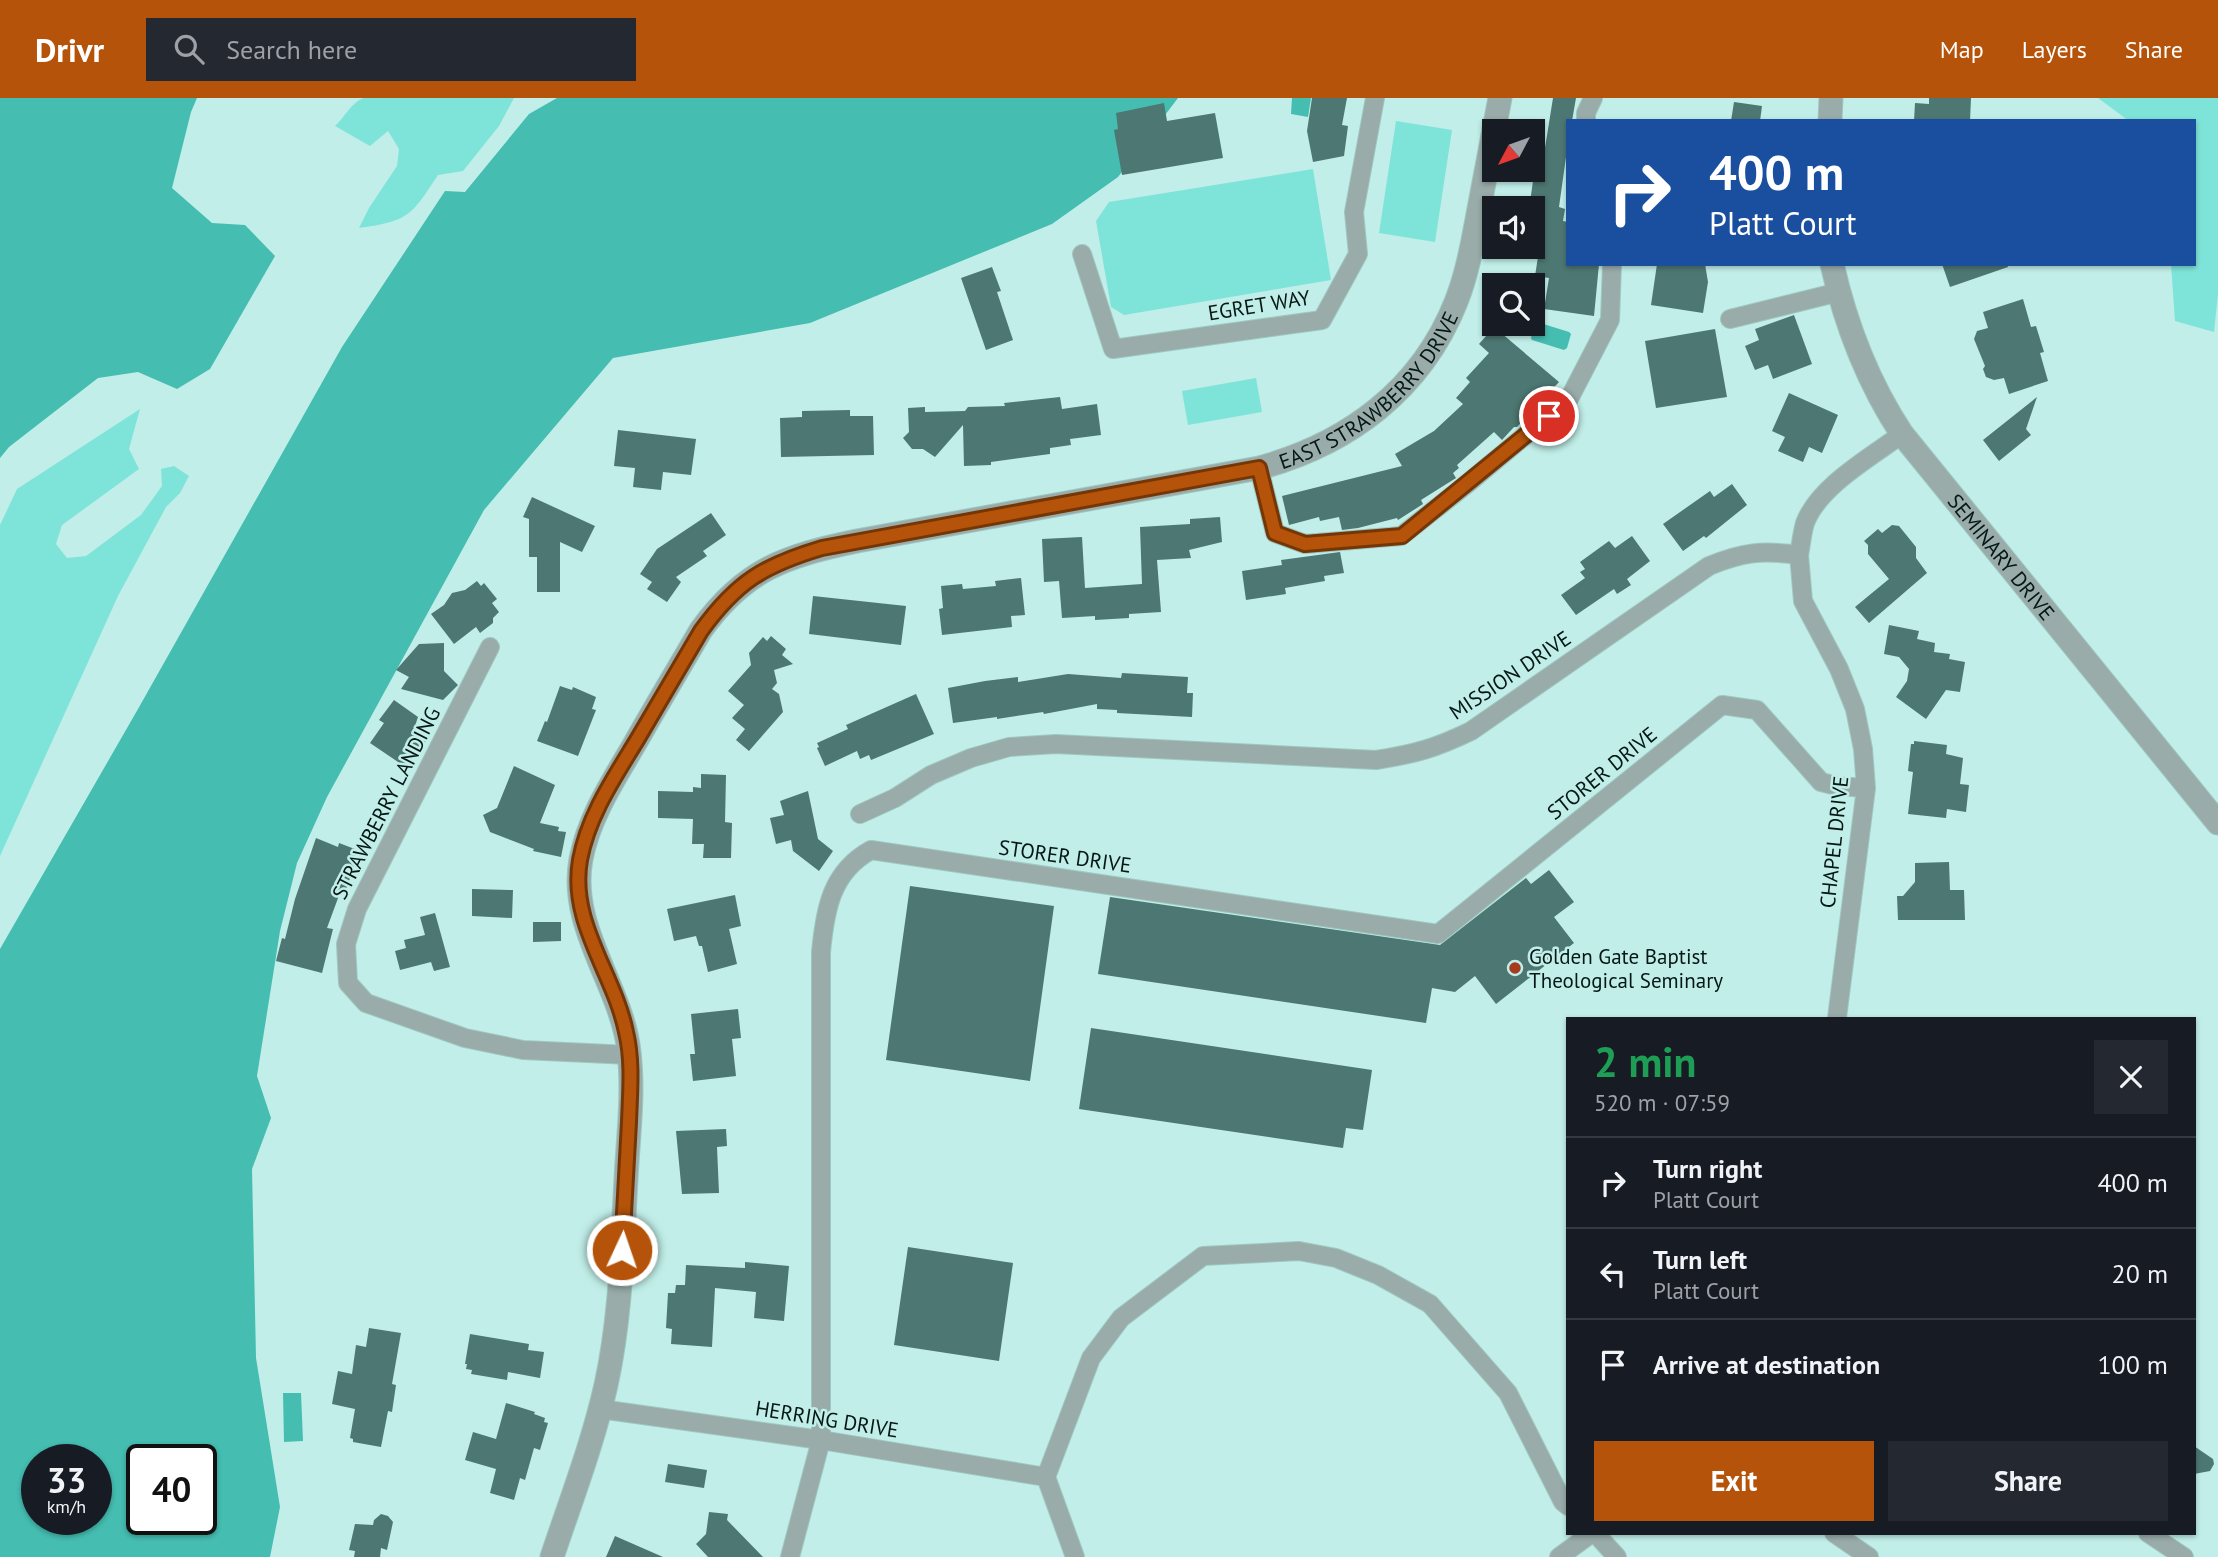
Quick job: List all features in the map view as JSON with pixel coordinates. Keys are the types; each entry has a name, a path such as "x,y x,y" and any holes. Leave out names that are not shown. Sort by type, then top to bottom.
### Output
{"street":[{"name":"EGRET WAY","path":"1082,254 1113,349 1322,320 1358,254 1354,212 1375,98"},
{"name":"EAST STRAWBERRY DRIVE","path":"552,1557 600,1409 612,1353 619,1290 628,1140 630,1055 620,1009 581,910 580,862 590,827 610,786 701,631 734,590 771,566 822,548 1259,468 1302,455 1353,429 1396,393 1432,349 1446,325 1457,299 1474,236 1500,98"},
{"path":"1586,119 1593,98"},
{"path":"1830,119 1831,98"},
{"path":"1259,468 1275,533 1305,544 1402,536 1569,399 1610,320 1612,266"},
{"name":"SEMINARY DRIVE","path":"1832,266 1852,337 1868,375 1902,434 2218,823"},
{"path":"1730,319 1839,292"},
{"path":"1799,555 1805,523 1816,504 1832,486 1902,434"},
{"name":"MISSION DRIVE","path":"860,814 895,798 931,775 971,758 1009,747 1056,744 1376,760 1415,754 1471,731 1709,566 1735,555 1754,551 1799,555"},
{"name":"CHAPEL DRIVE","path":"1799,555 1803,601 1839,669 1855,709 1863,749 1866,788 1837,1017"},
{"name":"STRAWBERRY LANDING","path":"490,647 357,909 346,944 348,983 366,1003 465,1038 523,1050 630,1055"},
{"name":"STORER DRIVE","path":"790,1557 821,1440 821,952 828,904 845,869 856,858 871,850 1437,934 1722,705 1756,710 1821,782 1866,788"},
{"path":"1075,1557 1046,1477 1091,1358 1121,1318 1203,1256 1299,1251 1346,1262 1378,1275 1430,1304 1508,1393 1566,1504"},
{"name":"HERRING DRIVE","path":"600,1409 821,1440 1046,1477"},
{"path":"1559,1557 1590,1535"},
{"path":"1595,1535 1617,1557"},
{"path":"1838,1535 1869,1557"},
{"path":"2151,1535 2184,1557"}],"shaded area":[{"path":"0,98 197,98 172,188 212,223 245,225 275,256 210,369 177,389 138,372 98,378 9,447 0,458"},
{"path":"363,98 514,98 499,126 463,171 438,175 414,208 399,219 359,228 397,166 399,149 388,131 370,146 335,126"},
{"path":"557,98 1178,98 1118,177 1052,224 810,323 613,358 484,510 327,797 297,863 280,931 257,1076 271,1118 252,1169 256,1358 280,1507 270,1557 0,1557 0,949 342,347 445,191 465,192 529,114"},
{"path":"1292,98 1311,98 1308,117 1291,114"},
{"path":"2098,98 2218,98 2218,294 2214,332 2175,321 2171,266 2196,266 2196,119 2126,119"},
{"path":"1396,121 1452,130 1435,242 1379,233"},
{"path":"1313,169 1331,280 1124,315 1111,307 1096,221 1109,202"},
{"path":"1545,324 1571,334 1564,350 1531,338 1545,336"},
{"path":"1256,378 1262,412 1188,425 1182,391"},
{"path":"140,409 129,449 139,469 62,525 56,544 67,558 86,556 141,515 162,486 161,469 174,466 189,476 180,493 166,507 118,596 0,856 0,525 17,489"},
{"path":"283,1393 301,1393 303,1441 284,1442"}],"building":[{"path":"1312,98 1347,98 1342,125 1348,126 1344,156 1313,162 1307,131"},
{"path":"1553,98 1576,98 1572,119 1566,119 1566,157 1559,207 1565,209 1563,221 1566,222 1566,266 1599,266 1594,316 1545,309 1549,278 1545,277 1545,273 1535,273 1538,259 1545,259 1545,196 1531,196 1533,182 1545,182 1545,148"},
{"path":"1929,98 1971,98 1970,119 1914,119 1915,103 1929,104"},
{"path":"1734,102 1762,106 1760,119 1731,119"},
{"path":"1164,103 1167,121 1215,113 1223,158 1122,175 1114,130 1118,129 1116,113"},
{"path":"1657,266 1705,266 1708,282 1703,313 1651,305"},
{"path":"1943,266 2008,266 2008,267 1950,287"},
{"path":"992,267 1001,291 997,292 1013,340 986,350 961,278"},
{"path":"2023,299 2031,327 2036,326 2044,352 2040,353 2048,381 2009,394 2004,378 1994,380 1986,377 1983,369 1985,366 1974,339 1977,331 1988,328 1983,312"},
{"path":"1794,315 1812,364 1773,379 1768,365 1755,370 1745,346 1759,340 1755,329"},
{"path":"1715,329 1727,397 1656,408 1645,341"},
{"path":"1486,336 1505,336 1559,382 1502,440 1494,432 1457,465 1459,468 1453,473 1456,478 1421,500 1423,504 1398,520 1397,518 1342,530 1339,517 1320,521 1319,517 1289,525 1282,496 1402,466 1395,454 1434,431 1463,404 1456,398 1470,382 1466,378 1489,353 1479,344"},
{"path":"1789,393 1838,415 1822,453 1809,447 1803,462 1778,451 1785,437 1772,431"},
{"path":"1060,397 1062,409 1097,404 1101,435 1070,439 1071,445 1050,448 1050,454 991,462 991,465 964,466 963,425 935,457 923,449 912,449 903,438 909,432 908,408 925,407 925,412 965,411 968,407 1005,406 1004,403"},
{"path":"2037,397 2026,429 2031,435 1999,461 1983,440"},
{"path":"850,410 850,416 873,416 874,455 781,457 780,418 802,417 802,411"},
{"path":"618,430 696,439 691,475 663,472 661,490 633,487 635,468 614,466"},
{"path":"1732,484 1747,505 1706,538 1704,536 1683,551 1663,524 1710,491 1714,497"},
{"path":"532,497 595,526 582,552 560,542 560,592 537,592 537,557 529,557 529,519 523,517"},
{"path":"711,513 726,535 703,551 707,556 676,577 681,582 667,602 647,589 652,582 640,574 657,549"},
{"path":"1220,517 1222,542 1189,550 1191,558 1157,560 1161,612 1129,614 1129,618 1062,618 1059,581 1044,582 1042,539 1082,537 1085,588 1142,584 1140,527 1190,524 1190,519"},
{"path":"1892,525 1899,526 1916,547 1916,558 1927,573 1869,623 1855,607 1889,579 1868,554 1868,545 1864,541 1878,529 1882,533"},
{"path":"1632,536 1650,561 1627,579 1631,585 1617,594 1614,589 1576,615 1561,595 1585,578 1580,572 1585,569 1580,562 1609,541 1615,548"},
{"path":"1340,552 1344,573 1324,576 1325,581 1285,588 1286,594 1246,600 1242,571 1282,565 1281,560"},
{"path":"1021,578 1025,615 1011,616 1012,627 942,635 939,609 943,608 941,586 962,584 963,589 996,586 995,581"},
{"path":"477,581 481,586 484,583 497,599 492,603 499,612 493,618 493,623 480,633 476,627 454,644 431,614 444,605 452,593 465,590"},
{"path":"813,596 906,606 901,645 809,634"},
{"path":"1889,625 1919,631 1917,639 1935,643 1934,652 1950,654 1949,659 1965,662 1960,692 1946,690 1926,719 1896,697 1907,681 1909,669 1899,657 1884,654"},
{"path":"771,636 786,649 782,655 793,664 774,670 777,683 772,689 779,694 783,712 749,751 736,740 745,729 732,718 744,705 728,691 751,665 749,653 763,637 767,641"},
{"path":"444,643 444,671 458,685 443,700 401,689 409,677 396,670 419,644"},
{"path":"1122,673 1188,677 1187,693 1193,693 1192,717 1117,713 1117,710 1097,709 1097,704 1044,714 953,723 948,688 1018,677 1018,682 1068,674 1121,678"},
{"path":"560,686 572,690 573,687 596,697 592,709 596,710 578,756 537,741"},
{"path":"916,694 934,734 871,760 869,755 860,759 857,751 825,766 817,743 848,729 846,725"},
{"path":"394,700 418,717 415,726 432,733 420,749 417,747 404,766 370,743 384,723 379,720"},
{"path":"1914,741 1947,745 1946,754 1963,758 1960,784 1969,785 1966,812 1947,809 1946,818 1908,814 1913,772 1908,771 1911,744 1914,744"},
{"path":"514,766 555,785 540,823 559,827 558,831 566,832 561,857 533,851 534,849 490,832 483,815 497,808"},
{"path":"701,774 726,775 725,822 732,823 731,858 703,858 704,844 692,844 693,819 658,818 658,791 693,792 693,787 701,788"},
{"path":"808,791 818,839 833,851 819,871 793,851 791,840 776,844 770,818 784,815 780,801"},
{"path":"316,838 338,847 339,843 360,851 345,892 341,890 327,928 333,929 322,973 276,961"},
{"path":"1949,862 1950,890 1964,890 1965,920 1898,920 1897,896 1903,896 1915,882 1915,863"},
{"path":"1549,870 1574,902 1554,917 1574,943 1496,1004 1475,976 1455,992 1432,988 1426,1023 1098,974 1110,897 1440,945 1526,878 1531,884"},
{"path":"910,886 1054,906 1030,1081 886,1060"},
{"path":"472,889 513,890 512,918 472,916"},
{"path":"735,895 741,926 729,929 737,964 708,972 702,946 699,946 696,936 674,941 667,909"},
{"path":"435,913 450,967 434,971 431,962 400,970 395,951 406,948 404,940 425,935 420,917"},
{"path":"533,922 561,922 561,941 533,942"},
{"path":"738,1009 741,1038 732,1039 736,1076 693,1081 690,1054 695,1054 691,1014"},
{"path":"1091,1028 1372,1070 1363,1130 1346,1128 1343,1148 1079,1109"},
{"path":"726,1129 727,1146 717,1147 719,1193 682,1194 676,1131"},
{"path":"908,1247 1013,1263 999,1361 894,1345"},
{"path":"745,1262 789,1266 784,1321 754,1318 756,1292 715,1288 712,1347 671,1344 672,1329 666,1328 668,1293 675,1293 676,1285 685,1285 686,1265 745,1268"},
{"path":"369,1328 401,1333 392,1384 396,1385 392,1412 388,1411 381,1447 353,1442 350,1438 355,1409 332,1404 338,1371 352,1374 356,1345 366,1347"},
{"path":"470,1334 529,1344 528,1350 544,1352 540,1378 508,1372 507,1380 471,1374 472,1370 466,1369 465,1364"},
{"path":"506,1403 535,1412 534,1414 545,1418 544,1422 548,1423 540,1450 534,1448 525,1480 520,1478 514,1500 490,1493 496,1469 465,1460 473,1432 496,1439"},
{"path":"2196,1447 2213,1459 2214,1464 2210,1471 2196,1474"},
{"path":"668,1464 707,1470 704,1488 665,1482"},
{"path":"709,1512 728,1514 727,1520 763,1557 708,1557 696,1544 706,1534"},
{"path":"381,1514 388,1516 393,1522 387,1550 381,1548 380,1557 354,1557 355,1551 349,1550 355,1524 373,1525 374,1520"},
{"path":"615,1536 663,1557 606,1557"}],"place":[{"name":"Golden Gate Baptist Theological Seminary","path":"1515,968"}],"route":[{"path":"622,1250 630,1055 620,1009 581,910 580,862 595,815 610,786 701,631 734,590 771,566 822,548 1259,468 1275,533 1305,544 1402,536 1549,416"}]}
